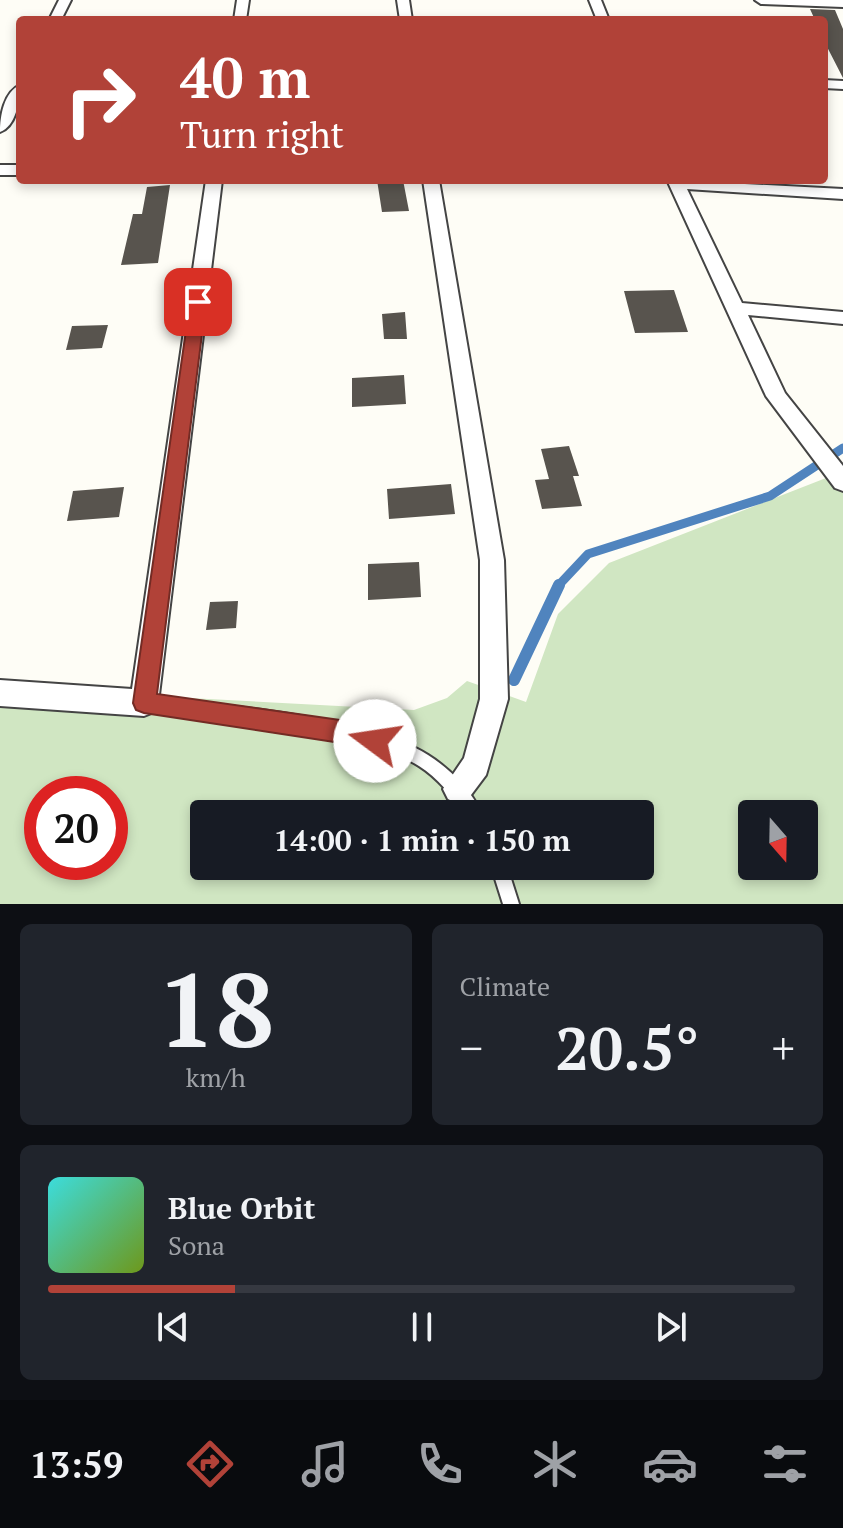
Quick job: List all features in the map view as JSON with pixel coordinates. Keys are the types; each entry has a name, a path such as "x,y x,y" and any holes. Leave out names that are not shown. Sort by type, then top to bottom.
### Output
{"street":[{"path":"761,0 843,3"},
{"path":"0,128 16,97"},
{"path":"0,693 144,703 213,184"},
{"path":"432,184 492,560 494,699 476,765 458,789"},
{"path":"677,184 776,396 830,466"},
{"path":"704,184 843,194"},
{"path":"735,308 843,318"}],"lane":[{"path":"144,703 354,733 416,755 458,789 465,800"},
{"path":"503,880 511,904"}],"green space":[{"path":"843,466 843,904 0,904 0,688 414,710 447,698 467,681 526,702 558,614 609,563 826,478"}],"building":[{"path":"810,9 835,10 843,29 843,78 828,49 828,16 813,16"},
{"path":"378,184 404,184 409,211 382,212"},
{"path":"170,185 158,263 121,265 133,214 142,214 147,187"},
{"path":"674,290 688,332 635,333 624,291"},
{"path":"405,312 407,339 384,339 382,314"},
{"path":"108,325 102,348 66,350 72,326"},
{"path":"404,375 406,404 352,407 352,378"},
{"path":"569,446 579,476 573,476 582,506 542,509 535,480 549,479 541,449"},
{"path":"451,484 455,514 389,519 387,489"},
{"path":"124,487 119,517 67,521 73,491"},
{"path":"419,562 421,597 368,600 368,564"},
{"path":"238,601 236,628 206,630 210,602"}],"waterway":[{"path":"557,587 588,554 770,496 843,448"},
{"path":"514,680 559,585"}],"route":[{"path":"198,302 144,703 354,733 375,741"}]}
